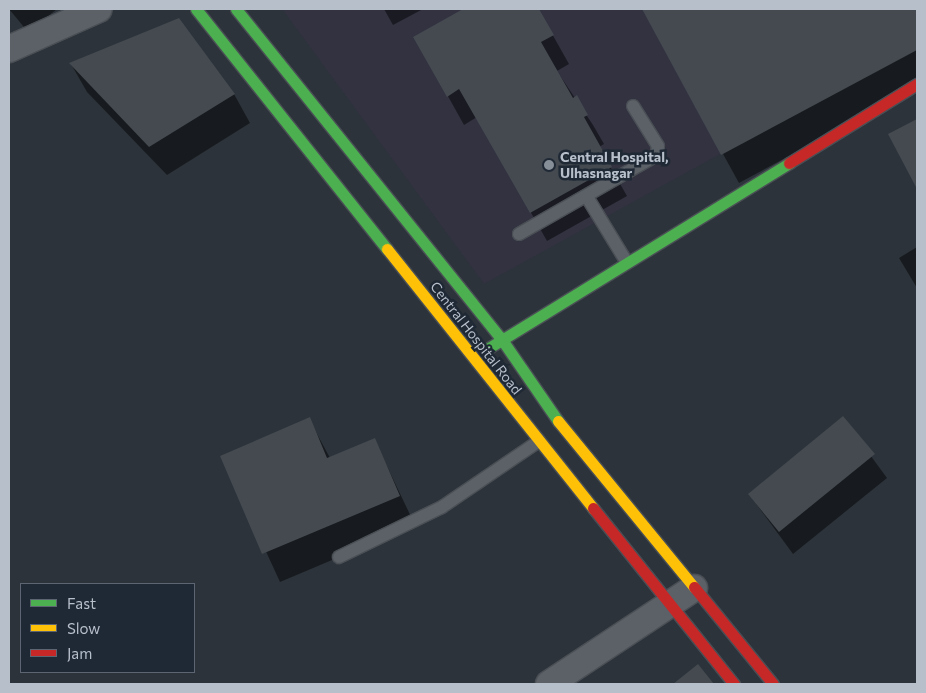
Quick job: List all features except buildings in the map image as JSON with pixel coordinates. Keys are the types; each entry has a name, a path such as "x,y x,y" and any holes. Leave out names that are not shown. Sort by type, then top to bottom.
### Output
{"street":[{"path":"9,49 99,9"},
{"name":"Central Hospital Road","path":"196,9 669,605 734,684"},
{"name":"Central Hospital Road","path":"236,9 500,337 561,425 773,684"},
{"path":"474,360 500,337 917,84"},
{"path":"549,684 694,588"}],"lane":[{"path":"519,234 587,197 657,155 658,146 633,106"},
{"path":"587,197 626,261"},
{"path":"339,557 442,507 539,441"}],"shaded area":[{"name":"Central Hospital, Ulhasnagar","path":"282,9 917,9 917,46 484,284"}],"traffic: fast":[{"path":"196,9 387,249"},
{"path":"236,9 500,337 558,421"},
{"path":"487,349 789,163"}],"traffic: slow":[{"path":"387,249 593,508"},
{"path":"558,421 694,587"}],"traffic: jam":[{"path":"789,163 917,84"},
{"path":"593,508 734,684"},
{"path":"694,587 773,684"}],"place":[{"name":"Central Hospital, Ulhasnagar","path":"549,165"}]}
